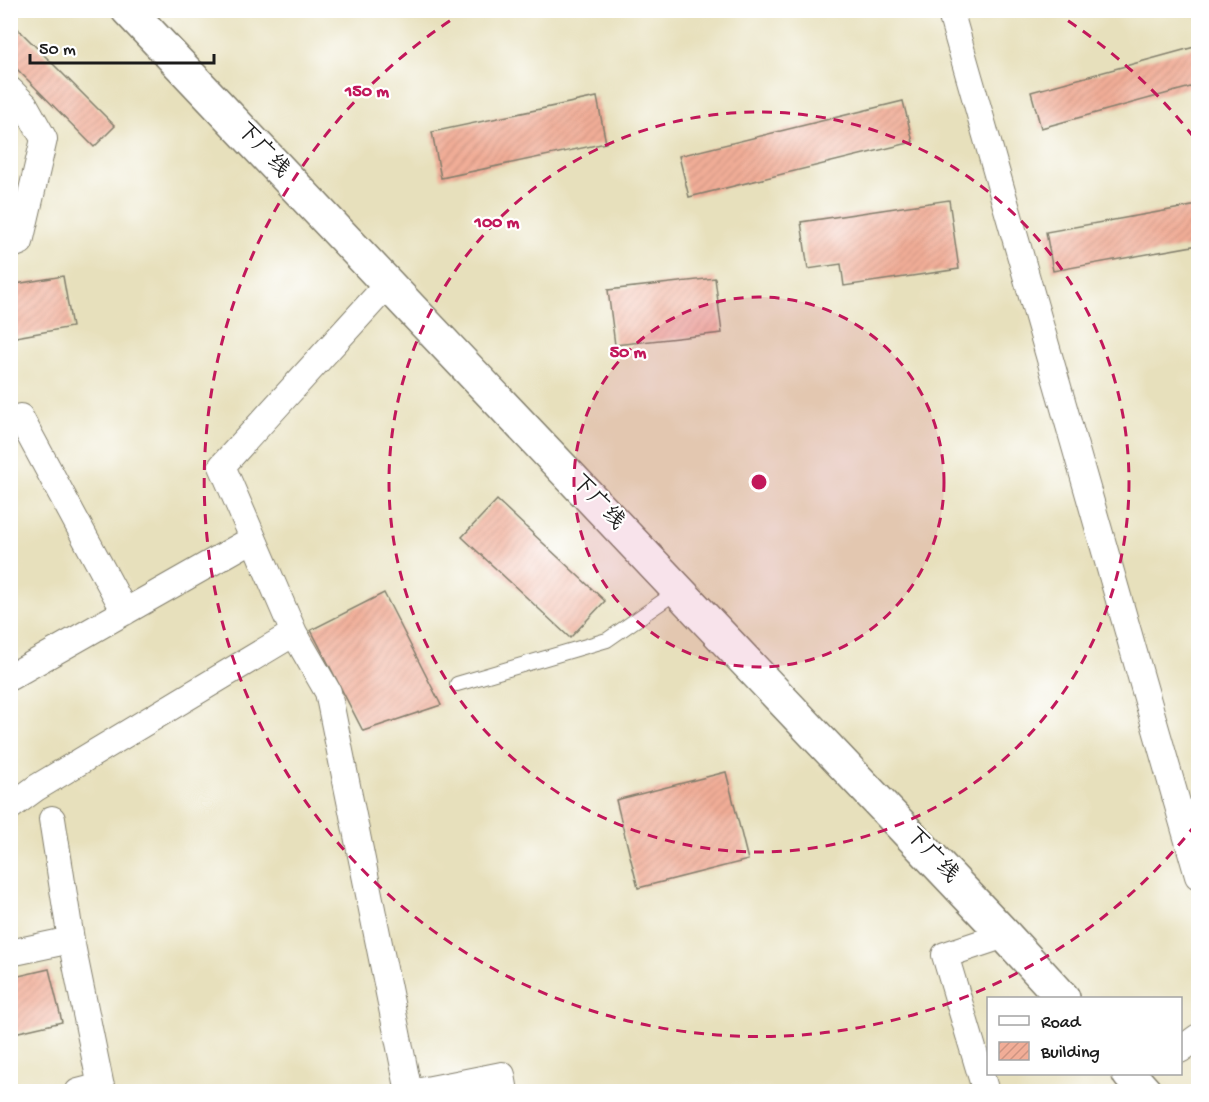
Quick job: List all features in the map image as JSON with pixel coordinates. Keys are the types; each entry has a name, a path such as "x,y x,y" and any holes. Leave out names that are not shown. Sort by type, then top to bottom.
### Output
{"main road":[{"name":"下广线","path":"128,10 1005,935 1060,997"}],"street":[{"path":"950,10 1198,876"},
{"path":"10,90 25,105 44,139 20,243 10,246"},
{"path":"388,284 222,466 294,633 328,692 409,1092"},
{"path":"20,417 125,612"},
{"path":"10,677 253,539"},
{"path":"10,807 294,633"},
{"path":"52,819 93,1090"},
{"path":"986,1092 945,955 1005,935"},
{"path":"10,952 71,940"},
{"path":"1182,1049 1198,1037"},
{"path":"416,1092 502,1076 505,1092"}],"lane":[{"path":"457,684 607,640 679,590"}],"building":[{"path":"10,21 115,126 94,147 10,62"},
{"path":"1198,46 1198,85 1041,128 1031,92"},
{"path":"597,97 606,143 441,178 432,132"},
{"path":"903,101 913,142 689,197 679,156"},
{"path":"949,200 959,269 844,286 841,264 808,269 801,222"},
{"path":"1198,205 1198,245 1053,271 1046,232"},
{"path":"63,276 72,327 10,338 10,285"},
{"path":"715,278 722,333 615,345 608,290"},
{"path":"497,500 605,601 570,638 462,537"},
{"path":"384,593 441,705 363,731 311,630"},
{"path":"726,772 748,860 638,888 616,800"},
{"path":"49,969 62,1022 10,1034 10,978"}]}
